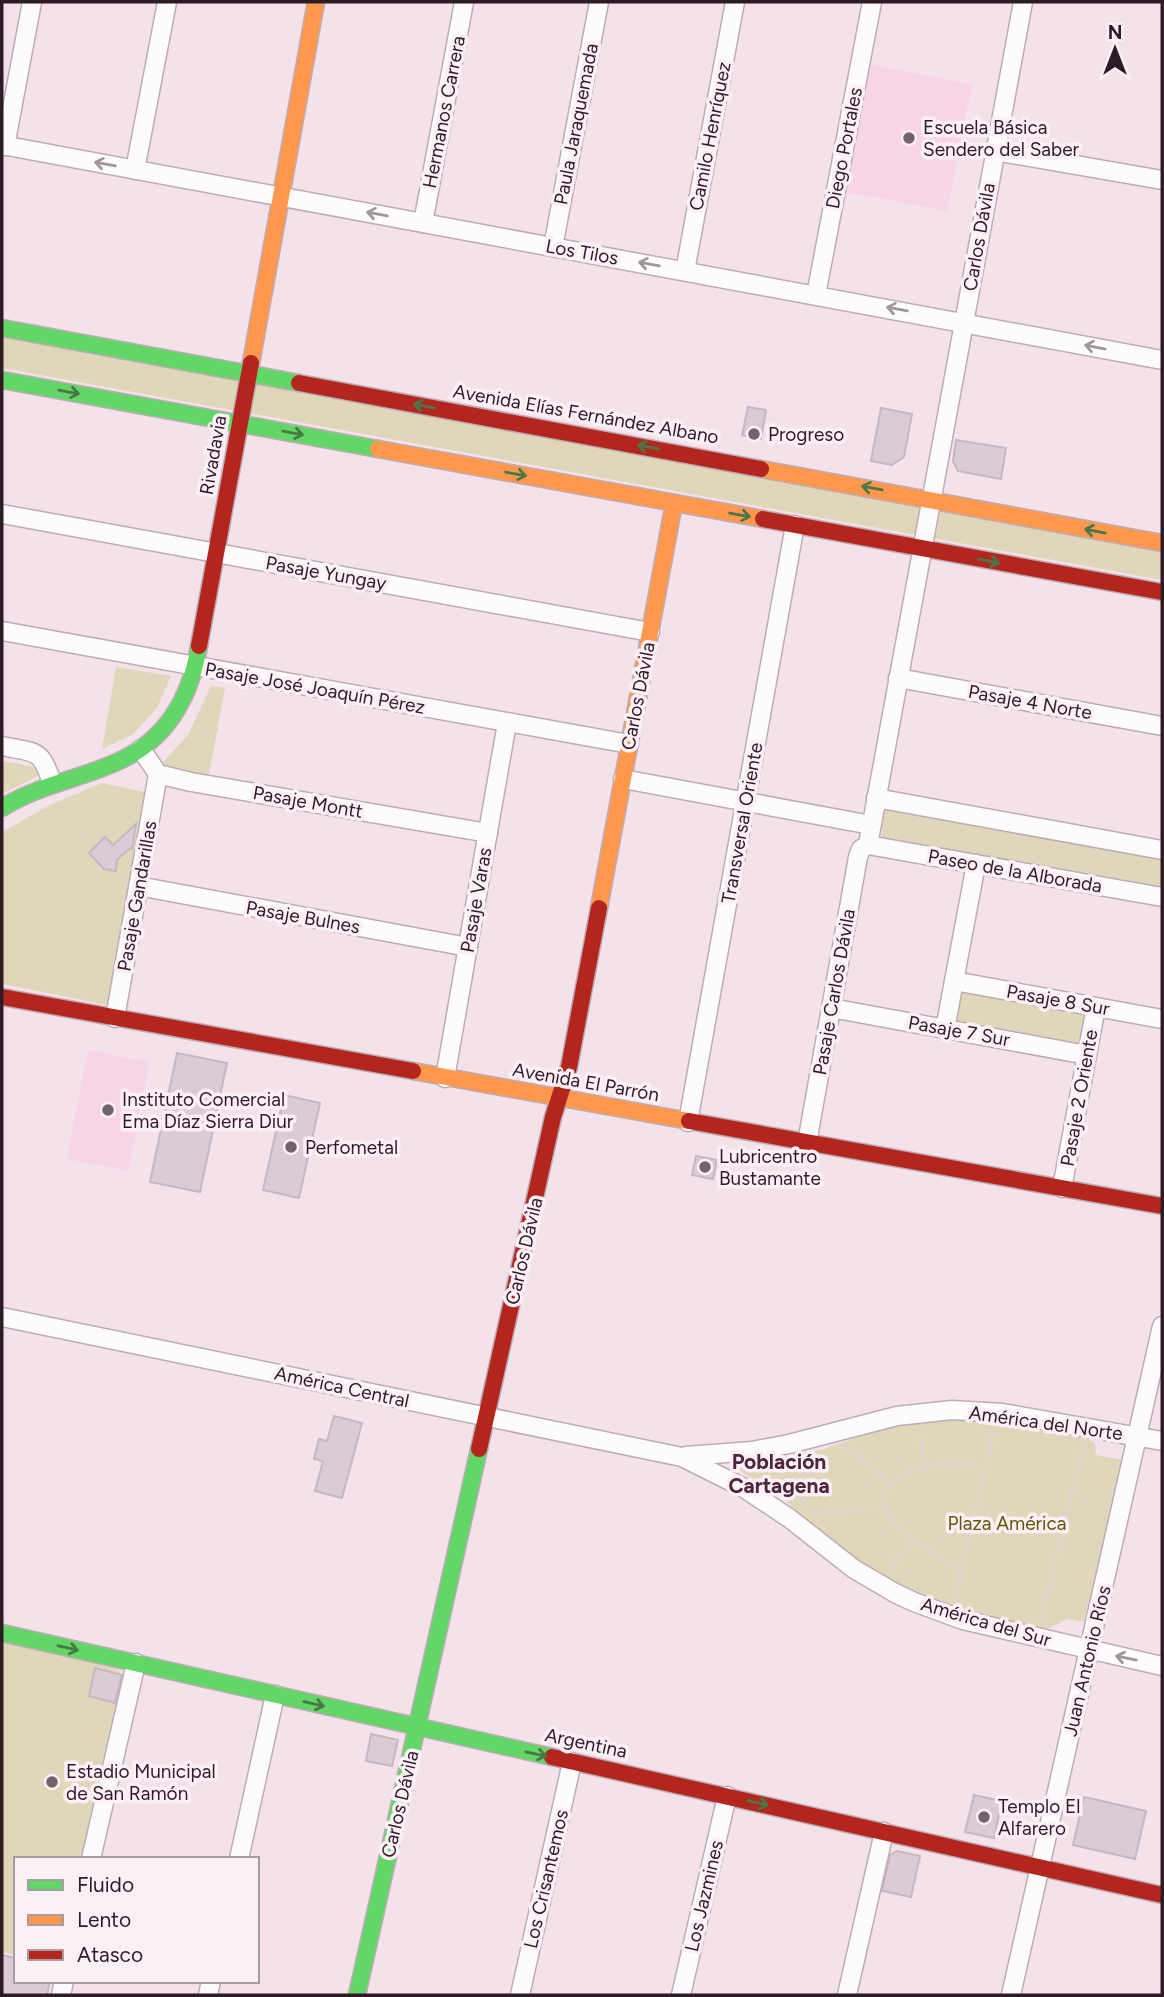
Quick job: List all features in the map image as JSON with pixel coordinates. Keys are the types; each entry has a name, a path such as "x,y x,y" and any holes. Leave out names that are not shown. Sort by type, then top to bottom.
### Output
{"street":[{"path":"3,146 32,2"},
{"path":"135,170 167,2"},
{"name":"Rivadavia","path":"2,808 31,791 110,766 141,749 171,719 190,685 316,2"},
{"name":"Hermanos Carrera","path":"423,223 464,2"},
{"name":"Paula Jaraquemada","path":"554,247 599,2"},
{"name":"Camilo Henríquez","path":"685,271 735,2"},
{"name":"Diego Portales","path":"816,295 872,2"},
{"name":"Carlos Dávila","path":"868,845 1023,2"},
{"name":"Los Tilos","path":"3,146 1162,360"},
{"path":"995,151 1162,180"},
{"name":"Avenida Elías Fernández Albano","path":"2,328 1162,543"},
{"path":"2,380 1162,592"},
{"name":"Carlos Dávila","path":"357,1995 553,1117 569,1067 674,503"},
{"name":"Pasaje Yungay","path":"2,514 650,632"},
{"name":"Transversal Oriente","path":"688,1122 795,525"},
{"name":"Pasaje José Joaquín Pérez","path":"2,631 629,744"},
{"name":"Pasaje 4 Norte","path":"898,678 1162,726"},
{"name":"Pasaje Varas","path":"445,1078 507,723"},
{"path":"2,746 37,754 45,762 52,783"},
{"path":"141,749 158,774"},
{"name":"Pasaje Montt","path":"158,774 488,833"},
{"name":"Pasaje Gandarillas","path":"115,1018 158,774"},
{"path":"623,779 871,825"},
{"path":"876,798 1162,850"},
{"name":"Paseo de la Alborada","path":"868,845 1162,897"},
{"name":"Pasaje Carlos Dávila","path":"807,1143 858,857 861,849 868,845"},
{"path":"945,1029 976,864"},
{"name":"Pasaje Bulnes","path":"138,887 468,947"},
{"name":"Pasaje 8 Sur","path":"954,981 1162,1019"},
{"name":"Avenida El Parrón","path":"2,997 1162,1206"},
{"name":"Pasaje 2 Oriente","path":"1062,1188 1096,1007"},
{"name":"Pasaje 7 Sur","path":"831,1008 1087,1055"},
{"name":"América Central","path":"2,1317 682,1457"},
{"name":"Juan Antonio Ríos","path":"1011,1995 1162,1326"},
{"name":"América del Norte","path":"682,1457 789,1444 897,1416 952,1410 1003,1413 1162,1441"},
{"name":"América del Sur","path":"682,1457 714,1471 768,1502 854,1569 895,1593 932,1610 963,1620 1162,1666"},
{"name":"Argentina","path":"2,1633 1162,1895"},
{"path":"92,1857 136,1663"},
{"path":"239,1857 275,1695"},
{"name":"Los Crisantemos","path":"520,1995 572,1762"},
{"name":"Los Jazmines","path":"681,1995 727,1796"},
{"path":"847,1995 884,1832"}],"path":[{"path":"918,1424 925,1467"},
{"path":"954,1605 995,1425"},
{"path":"1039,1623 1085,1441 1093,1429"},
{"path":"853,1441 843,1445 891,1482"},
{"path":"817,1523 806,1508 802,1485 805,1467 823,1452"},
{"path":"962,1569 911,1540 885,1508 885,1493 891,1482 925,1467 952,1464 985,1466"},
{"path":"810,1514 885,1508"},
{"path":"886,1574 911,1540"}],"shaded area":[{"name":"Escuela Básica Sendero del Saber","path":"871,65 972,84 947,211 846,192"},
{"name":"Instituto Comercial Ema Díaz Sierra Diur","path":"88,1050 149,1062 128,1171 67,1159"}],"green space":[{"path":"2,335 1162,551 1162,580 2,368"},
{"path":"116,667 171,676 157,708 133,734 102,749"},
{"path":"211,686 225,688 208,779 156,770 188,735"},
{"path":"2,761 50,770 2,794"},
{"path":"102,783 149,793 112,1006 2,984 2,832 50,805"},
{"path":"880,808 1162,858 1162,887 882,837"},
{"path":"961,987 1087,1010 1080,1047 954,1024"},
{"name":"Plaza América","path":"974,1418 1080,1434 1095,1443 1096,1455 1122,1460 1087,1622 1067,1619 1045,1630 956,1613 874,1572 828,1539 785,1500 732,1465 821,1450 899,1422"},
{"name":"Estadio Municipal de San Ramón","path":"2,1642 118,1669 125,1681 85,1857 14,1857 14,1955 2,1952"}],"building":[{"path":"748,407 766,410 761,439 742,435"},
{"path":"881,408 912,414 904,457 892,465 871,461"},
{"path":"956,440 1006,448 1001,479 958,471 953,461"},
{"path":"136,824 132,849 117,860 116,871 104,869 89,853 105,837 113,845"},
{"path":"177,1053 227,1063 200,1192 150,1182"},
{"name":"Perfometal","path":"284,1095 320,1103 299,1198 263,1190"},
{"name":"Lubricentro Bustamante","path":"696,1156 717,1160 713,1179 692,1175"},
{"path":"334,1416 362,1423 342,1498 315,1491 323,1461 314,1459 319,1439 327,1441"},
{"path":"95,1668 122,1675 115,1703 89,1696"},
{"path":"371,1734 398,1740 392,1766 366,1761"},
{"name":"Templo El Alfarero","path":"974,1795 1002,1801 994,1838 965,1832"},
{"path":"1084,1797 1146,1811 1135,1859 1073,1845"},
{"path":"897,1851 920,1856 911,1897 882,1891 890,1855"},
{"path":"2,1955 14,1958 14,1983 50,1983 47,1995 2,1995"}],"traffic: fast":[{"path":"2,328 299,383"},
{"path":"2,380 378,449"},
{"path":"2,808 31,793 121,760 152,740 175,713 183,698 199,646"},
{"path":"357,1995 479,1449"},
{"path":"2,1633 552,1757"}],"traffic: slow":[{"path":"251,363 316,2"},
{"path":"378,449 763,519"},
{"path":"761,469 1162,543"},
{"path":"599,908 674,503"},
{"path":"413,1071 689,1121"}],"traffic: jam":[{"path":"199,646 251,363"},
{"path":"299,383 761,469"},
{"path":"763,519 1162,592"},
{"path":"479,1449 553,1117 569,1067 599,908"},
{"path":"2,997 413,1071"},
{"path":"689,1121 1162,1206"},
{"path":"552,1757 1162,1895"}],"place":[{"name":"Escuela Básica Sendero del Saber","path":"909,138"},
{"name":"Progreso","path":"754,434"},
{"name":"Instituto Comercial Ema Díaz Sierra Diur","path":"108,1110"},
{"name":"Perfometal","path":"291,1147"},
{"name":"Lubricentro Bustamante","path":"705,1167"},
{"name":"Estadio Municipal de San Ramón","path":"52,1782"},
{"name":"Templo El Alfarero","path":"984,1817"}],"district":[{"name":"Población Cartagena","path":"779,1473"}]}
